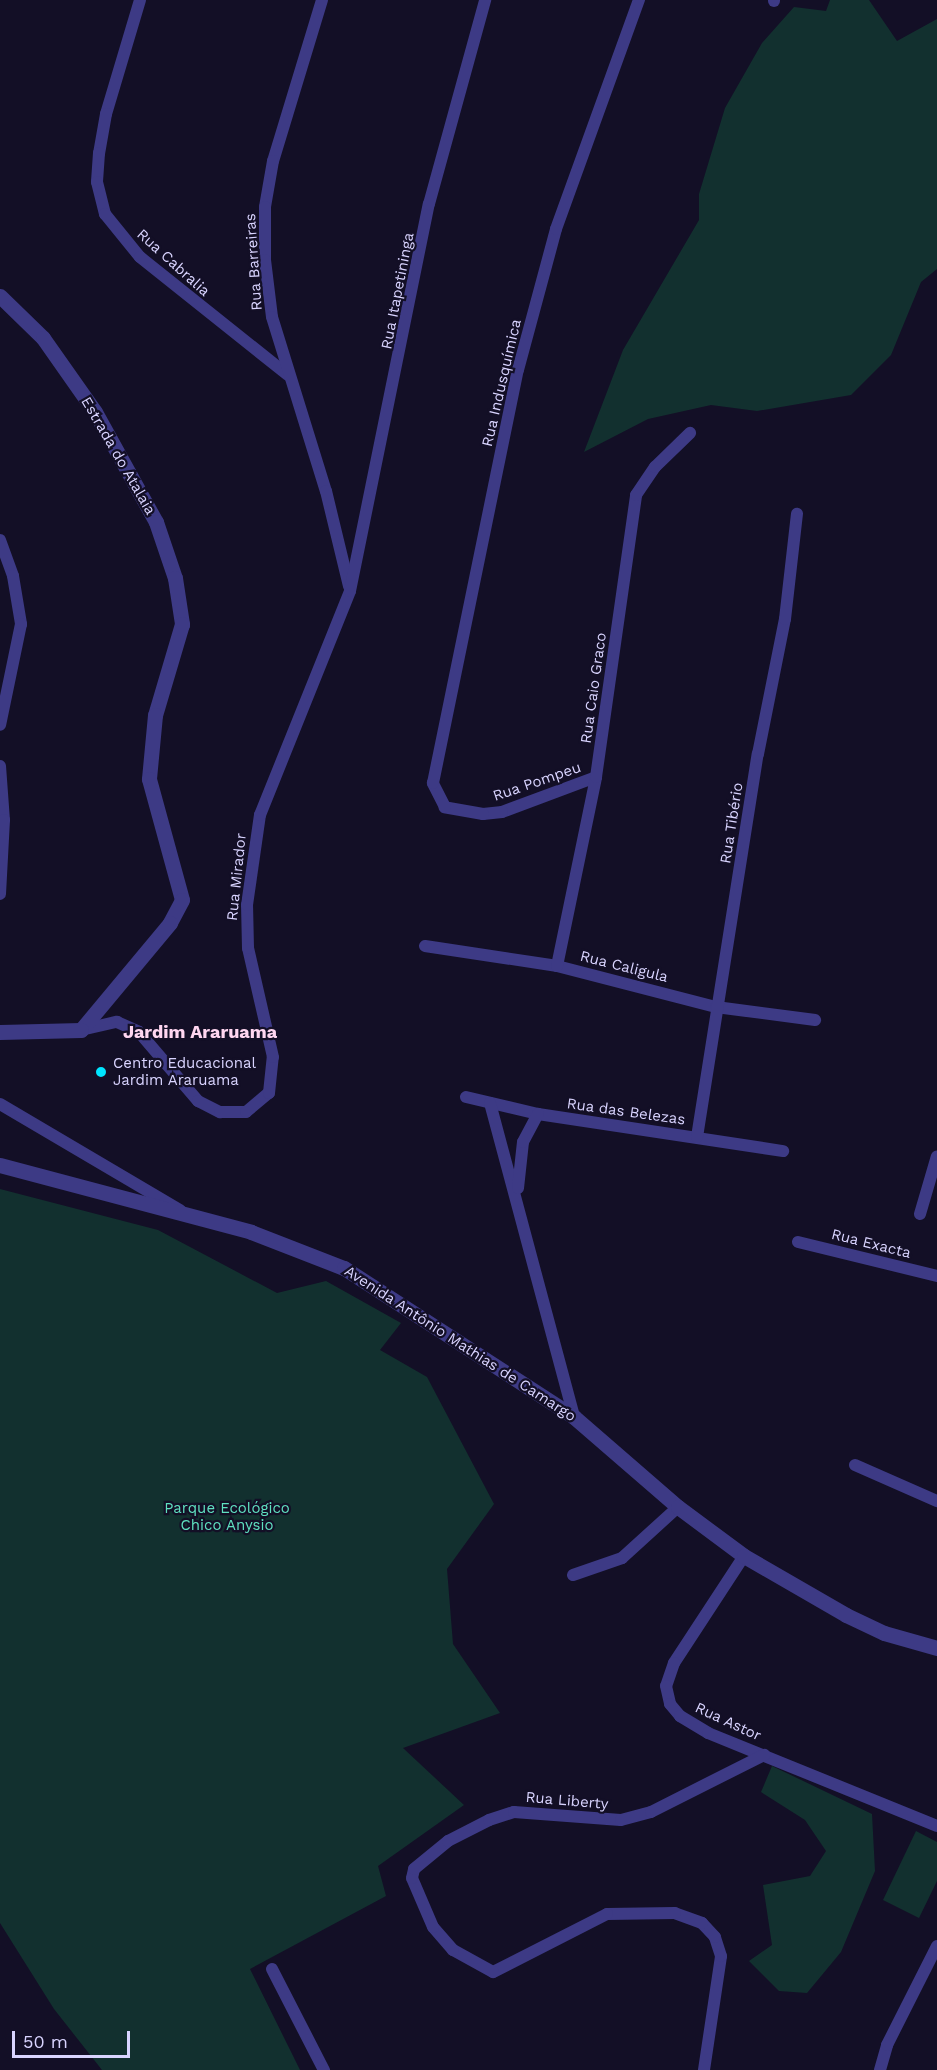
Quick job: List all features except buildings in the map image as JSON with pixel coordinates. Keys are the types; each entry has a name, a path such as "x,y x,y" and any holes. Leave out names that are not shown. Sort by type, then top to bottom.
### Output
{"street":[{"name":"Rua Cabralia","path":"140,0 105,114 97,182 105,213 140,257 288,375"},
{"name":"Rua Barreiras","path":"322,0 273,161 265,207 272,317 288,375 326,491 350,591"},
{"name":"Rua Itapetininga","path":"350,591 429,204 485,0"},
{"name":"Rua Indusquímica","path":"433,783 521,359 556,229 639,0"},
{"name":"Estrada do Atalaia","path":"4,300 68,370 127,466 156,522 175,578 182,624 174,665 155,715 149,779 182,900 170,923 81,1030"},
{"name":"Rua Caio Graco","path":"557,966 596,777 636,495 655,467 690,433"},
{"name":"Rua Tibério","path":"697,1137 716,1007 785,620 797,514"},
{"path":"0,540 13,576 21,624 0,725"},
{"name":"Rua Mirador","path":"81,1030 117,1022 139,1032 198,1101 220,1112 246,1112 269,1093 273,1057 248,948 251,861 260,815 282,755 350,591"},
{"path":"0,766 4,820 0,894"},
{"name":"Rua Pompeu","path":"433,783 445,807 483,814 502,812 596,777"},
{"name":"Rua Caligula","path":"425,946 557,966 716,1007 815,1020"},
{"path":"0,1032 81,1030"},
{"name":"Rua das Belezas","path":"466,1097 538,1114 783,1151"},
{"path":"490,1103 517,1192 574,1417"},
{"path":"0,1104 186,1215"},
{"path":"517,1192 523,1142 538,1114"},
{"path":"921,1214 937,1156"},
{"name":"Avenida Antônio Mathias de Camargo","path":"0,1165 251,1232 344,1268 574,1417 678,1507 744,1556 846,1615 937,1648"},
{"name":"Rua Exacta","path":"798,1242 937,1276"},
{"path":"855,1465 937,1501"},
{"path":"573,1575 622,1558 678,1507"},
{"name":"Rua Astor","path":"744,1556 674,1663 666,1686 680,1716 764,1755 937,1826"},
{"name":"Rua Liberty","path":"704,2070 721,1956 715,1937 702,1923 675,1913 607,1914 493,1972 453,1950 433,1928 412,1878 414,1869 440,1847 489,1820 514,1812 621,1820 651,1812 764,1755"},
{"path":"880,2070 887,2045 936,1950"},
{"path":"272,1969 324,2070"}],"green space":[{"path":"830,0 869,0 897,41 937,19 937,269 921,282 891,355 851,395 757,411 711,405 648,419 584,452 623,350 699,220 699,194 725,108 762,43 794,7 826,11"},
{"name":"Parque Ecológico Chico Anysio","path":"0,1189 158,1230 277,1293 326,1281 401,1323 380,1350 427,1377 494,1504 447,1569 453,1644 500,1713 403,1748 464,1805 378,1866 386,1896 250,1969 300,2070 102,2070 54,2009 0,1923"},
{"path":"772,1766 872,1814 875,1871 841,1952 807,1993 779,1991 749,1961 772,1945 763,1885 810,1876 826,1851 805,1820 761,1792"},
{"path":"916,1831 937,1842 937,1881 919,1918 883,1900"}],"place":[{"name":"Centro Educacional Jardim Araruama","path":"101,1072"}],"district":[{"name":"Jardim Araruama","path":"200,1032"}]}
